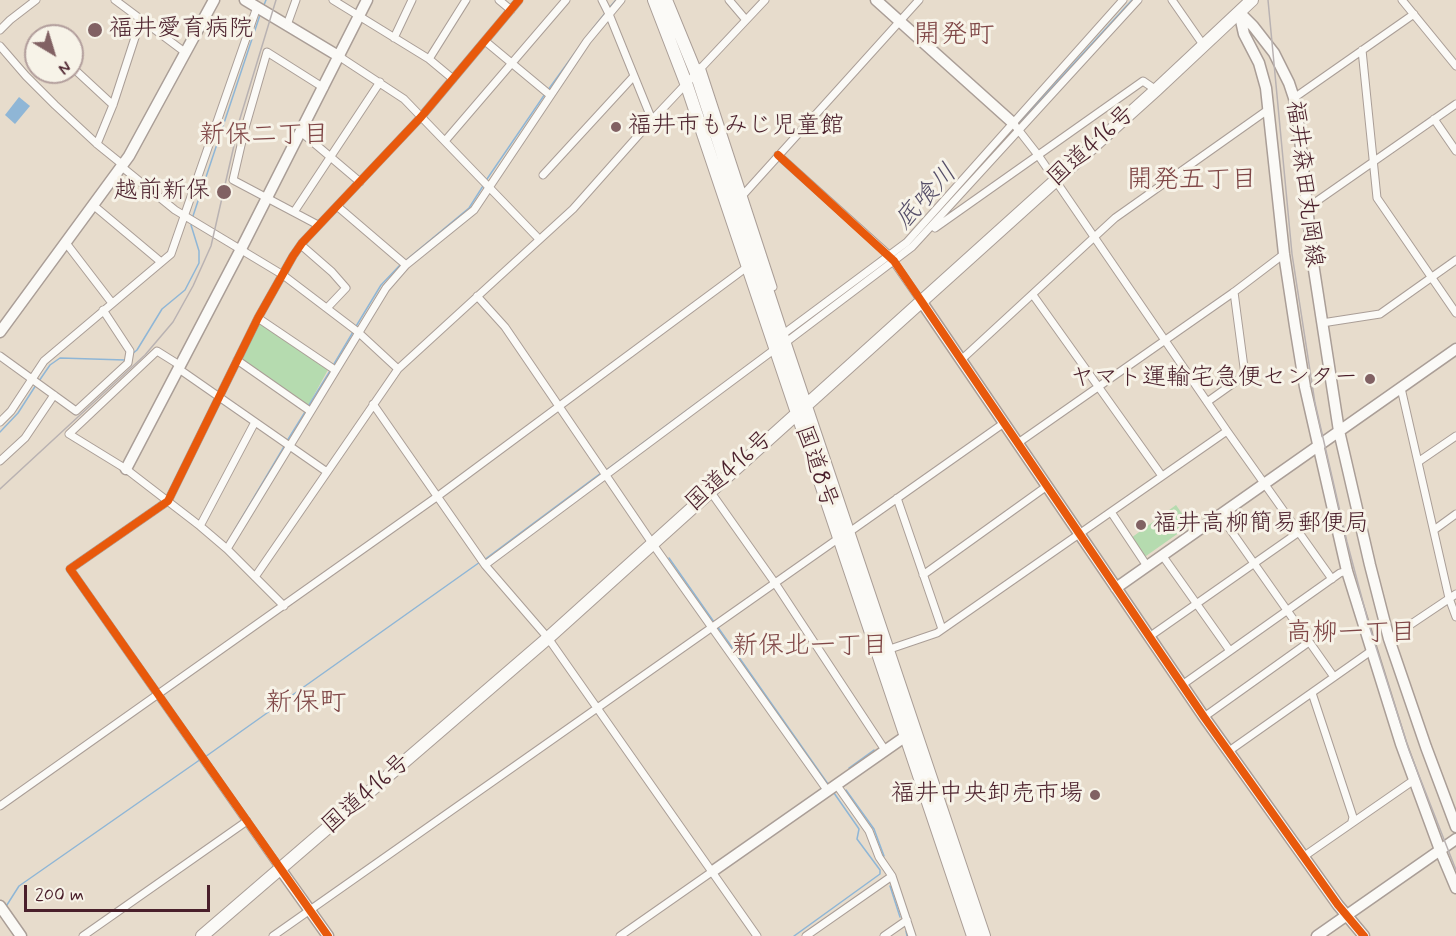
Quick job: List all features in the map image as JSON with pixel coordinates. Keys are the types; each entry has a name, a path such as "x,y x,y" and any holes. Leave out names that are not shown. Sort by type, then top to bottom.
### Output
{"highway":[{"name":"国道8号","path":"654,0 686,83 747,267 783,340"},
{"name":"国道8号","path":"666,0 698,70 783,340 801,408 906,736 974,935"},
{"name":"国道416号","path":"202,936 548,638 709,490 1156,90 1252,0"},
{"name":"国道8号","path":"843,535 887,650 974,935"}],"street":[{"path":"0,30 36,0"},
{"path":"115,0 186,53"},
{"path":"0,332 123,166 214,0"},
{"path":"244,0 398,93 539,239"},
{"path":"287,25 296,0"},
{"path":"333,0 429,59 453,79"},
{"path":"126,469 268,198 368,0"},
{"path":"394,38 412,0"},
{"path":"429,59 466,0"},
{"path":"499,0 511,10"},
{"path":"328,936 70,569 168,501 258,318 301,245 421,117 519,0"},
{"path":"445,141 566,0"},
{"path":"602,0 652,120"},
{"path":"227,549 386,288 406,265 474,210 587,41 621,0"},
{"path":"729,0 746,20"},
{"path":"255,577 398,369 573,208 765,0"},
{"path":"876,0 1016,126 1038,154 1227,431 1332,579"},
{"path":"743,195 919,0"},
{"path":"923,236 1123,0"},
{"path":"892,258 1138,0"},
{"path":"1172,0 1204,46"},
{"path":"1402,0 1456,66"},
{"path":"0,422 11,411 44,362 171,254 257,8"},
{"name":"福井森田丸岡線","path":"1239,12 1274,53 1290,83 1298,120 1322,323 1339,431 1389,639 1456,827"},
{"name":"福井森田丸岡線","path":"1239,12 1244,34 1263,75 1269,109 1284,254 1305,387 1347,571 1414,780 1456,888"},
{"path":"1293,98 1414,14"},
{"path":"97,144 113,105 141,20"},
{"path":"485,41 550,95"},
{"path":"0,46 26,76 97,144 175,210 283,275 358,332 398,369"},
{"path":"1362,50 1378,201 1456,313"},
{"path":"318,225 233,180 244,128 267,52 324,88"},
{"path":"698,70 743,195 783,340"},
{"path":"543,175 634,76"},
{"path":"84,78 113,105"},
{"path":"485,565 892,258 1038,154 1143,81 1156,90"},
{"path":"294,212 380,82"},
{"path":"1307,208 1456,104"},
{"path":"961,360 1115,218 1269,109"},
{"path":"1434,119 1456,151"},
{"path":"301,132 360,182"},
{"path":"778,155 892,258 1204,717 1346,916 1364,936"},
{"path":"93,205 161,262"},
{"path":"337,206 406,265"},
{"path":"66,243 112,303"},
{"path":"301,245 332,272 346,288 327,308"},
{"path":"1018,444 1234,292 1284,254"},
{"path":"1322,323 1380,314 1456,260"},
{"path":"0,806 438,496 747,267"},
{"path":"1208,402 1245,375 1234,292"},
{"path":"1033,295 1162,476"},
{"path":"477,296 505,327 712,627 832,787 869,831 879,857 892,876 912,936"},
{"path":"0,356 76,411 128,363 130,351 103,310"},
{"path":"258,318 335,370"},
{"path":"1116,588 1456,349"},
{"path":"284,606 227,549 200,526 126,469 69,434 157,351 327,472"},
{"path":"237,360 310,411"},
{"path":"1401,388 1434,530 1453,596 1456,617"},
{"path":"0,461 25,438 54,395"},
{"path":"373,404 485,565 548,638 757,936"},
{"path":"200,526 255,422"},
{"path":"273,936 1004,423"},
{"path":"887,650 942,629 1227,431"},
{"path":"1418,462 1456,436"},
{"path":"923,575 1047,486"},
{"path":"709,490 775,583 885,750"},
{"path":"897,498 942,629"},
{"path":"1111,512 1148,566"},
{"path":"1434,530 1456,514"},
{"path":"1220,515 1334,677"},
{"path":"1149,637 1299,532"},
{"path":"1162,555 1230,651"},
{"path":"1182,685 1332,579 1347,571"},
{"path":"1389,639 1453,596"},
{"path":"1204,717 1309,642"},
{"path":"1229,751 1371,651"},
{"path":"1312,693 1353,817 1352,821"},
{"path":"620,936 906,736"},
{"path":"1303,857 1414,780"},
{"path":"83,936 247,821"},
{"path":"1317,936 1456,839"},
{"path":"806,936 892,876"},
{"path":"0,906 21,936"},
{"path":"884,936 907,920"}],"green space":[{"path":"258,320 330,366 308,406 237,360"},
{"path":"1176,505 1190,525 1146,556 1143,555 1131,538"}],"water":[{"path":"19,97 30,106 15,124 5,115"}],"waterway":[{"path":"264,5 266,0"},
{"path":"609,8 616,0"},
{"name":"底喰川","path":"1019,123 1132,0"},
{"path":"590,32 606,12"},
{"path":"193,216 260,15"},
{"path":"548,90 582,43"},
{"path":"487,179 545,94"},
{"name":"底喰川","path":"925,228 1013,128"},
{"path":"405,261 469,208 483,186"},
{"path":"131,355 137,350 162,309 185,290 199,263 199,251 191,225"},
{"path":"355,328 381,285 401,264"},
{"name":"底喰川","path":"789,335 850,290"},
{"path":"334,364 353,332"},
{"path":"39,381 50,365 60,358 125,360"},
{"path":"309,405 330,371"},
{"path":"0,432 18,413 36,385"},
{"path":"605,471 698,402"},
{"path":"287,441 305,412"},
{"path":"234,531 285,445"},
{"path":"484,560 601,473"},
{"path":"669,558 714,622"},
{"path":"205,757 480,562"},
{"path":"717,626 828,784"},
{"path":"849,768 874,750"},
{"path":"5,908 19,886 201,759"},
{"path":"846,790 874,829 884,856"},
{"path":"794,936 880,874 880,870 857,839 859,829 834,793"},
{"path":"890,886 900,917"},
{"path":"906,931 907,936"}],"railway":[{"path":"235,135 276,0"},
{"path":"1268,0 1292,254 1315,403 1369,625 1409,750 1456,870"},
{"path":"0,489 145,355 173,322 211,246 238,128"}],"cycle path":[{"path":"328,936 70,569 168,501 258,318 302,243 421,117 519,0"},
{"path":"778,155 894,261 1204,717 1338,905 1364,936"}],"place":[{"name":"福井愛育病院","path":"95,30"},
{"name":"福井市もみじ児童館","path":"616,127"},
{"name":"越前新保","path":"224,192"},
{"name":"ヤマト運輸宅急便センター","path":"1370,379"},
{"name":"福井高柳簡易郵便局","path":"1141,525"},
{"name":"福井中央卸売市場","path":"1095,795"}],"district":[{"name":"開発町","path":"954,36"},
{"name":"新保二丁目","path":"264,137"},
{"name":"開発五丁目","path":"1192,182"},
{"name":"高柳一丁目","path":"1351,635"},
{"name":"新保北一丁目","path":"810,648"},
{"name":"新保町","path":"306,704"}]}
